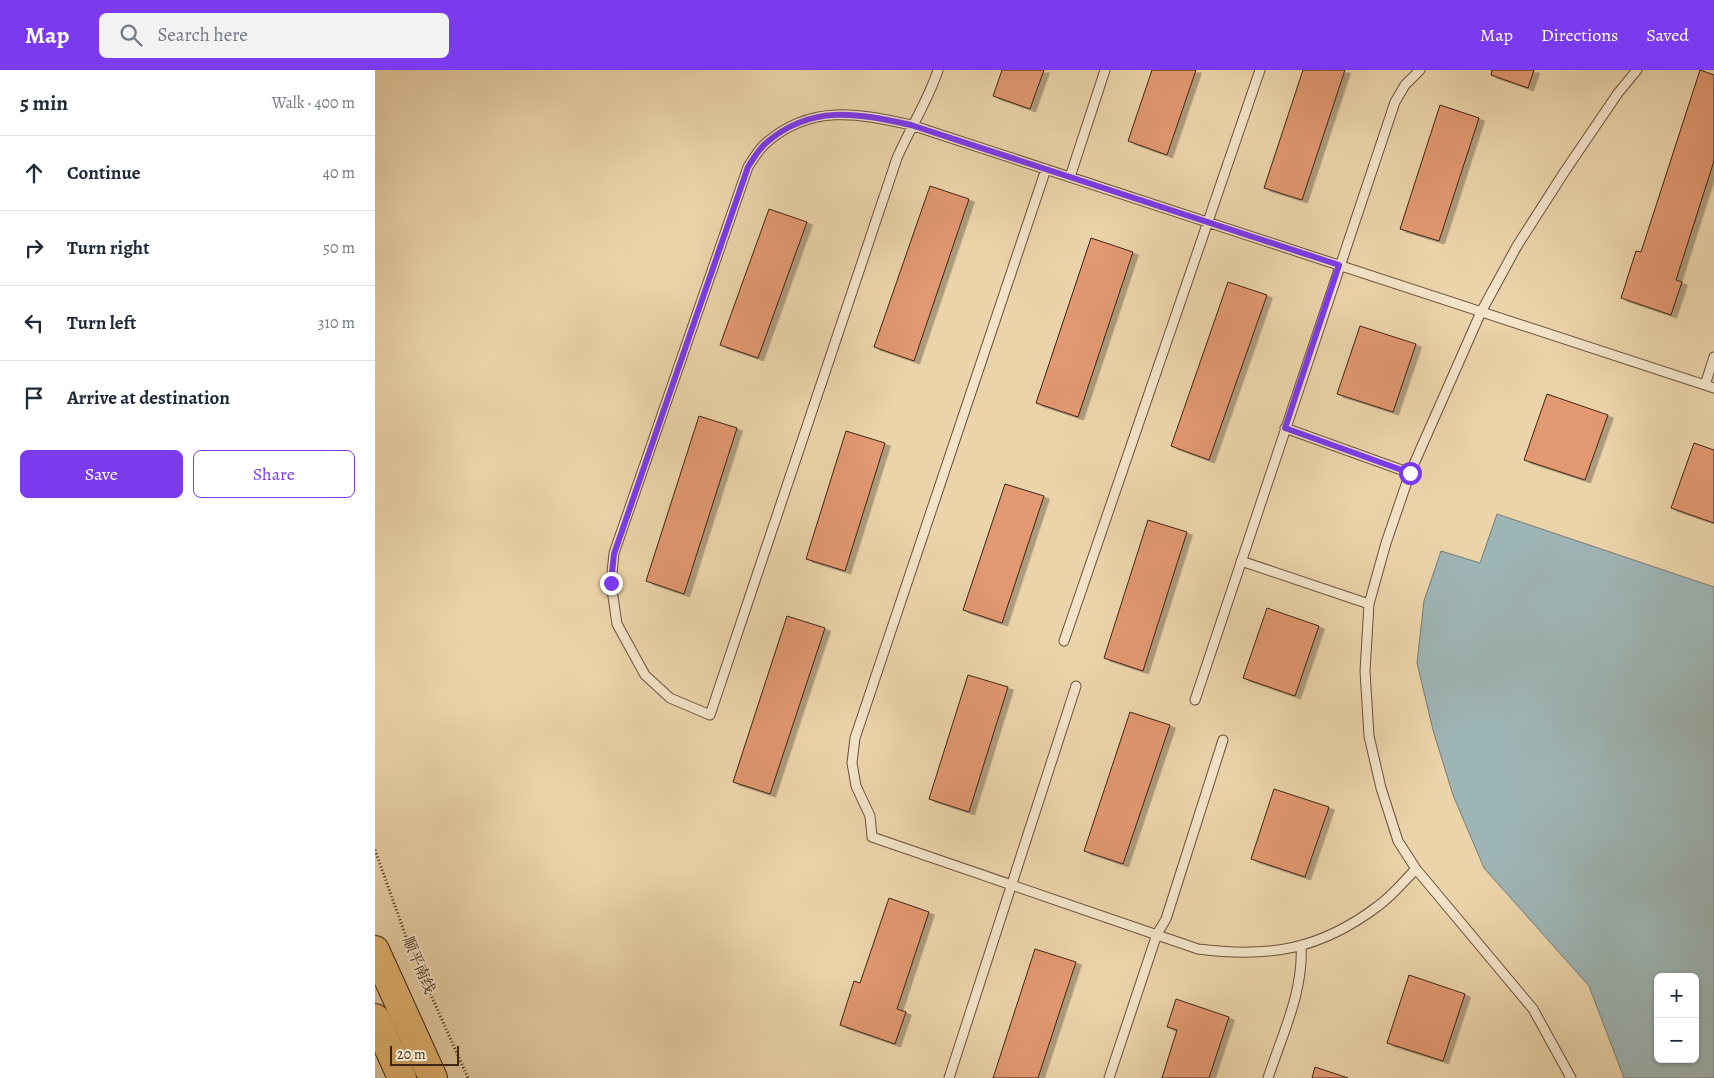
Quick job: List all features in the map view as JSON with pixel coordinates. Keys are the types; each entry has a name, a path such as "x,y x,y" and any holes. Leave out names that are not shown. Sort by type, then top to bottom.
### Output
{"main road":[{"path":"375,950 433,1078"},
{"path":"375,1018 402,1078"}],"lane":[{"path":"938,70 930,96 911,125 893,167 710,715 670,698 645,675 617,624 611,583 614,554 748,167 765,144 792,124 825,114 865,115 911,125 1709,387 1714,358"},
{"path":"1070,177 1105,70"},
{"path":"1064,641 1260,70"},
{"path":"1195,700 1395,102 1405,85 1420,70"},
{"path":"1571,1078 1533,1009 1416,869 1399,841 1381,788 1369,736 1365,671 1369,604 1386,543 1410,473 1481,312 1517,246 1565,171 1618,93 1637,70"},
{"path":"1047,169 858,728 852,763 857,786 870,816 872,837 1198,948 1233,953 1269,953 1318,941 1379,906 1416,869"},
{"path":"1285,428 1410,473"},
{"path":"1241,561 1369,604"},
{"path":"949,1078 1076,686"},
{"path":"1109,1078 1157,934 1166,918 1223,740"},
{"path":"1268,1078 1303,967 1301,945"}],"path":[{"name":"顺平南线","path":"375,850 410,948 468,1078"}],"water":[{"path":"1497,514 1714,587 1714,1078 1624,1078 1589,986 1484,868 1453,795 1433,730 1417,663 1424,601 1441,551 1480,563"}],"building":[{"path":"1002,70 1044,70 1030,109 993,96"},
{"path":"1152,70 1196,70 1167,155 1128,141"},
{"path":"1303,70 1345,70 1302,200 1264,188"},
{"path":"1492,70 1534,70 1528,88 1491,75"},
{"path":"1700,70 1714,75 1714,161 1676,280 1682,282 1671,315 1621,298 1636,251 1641,252"},
{"path":"1440,105 1479,118 1439,241 1400,229"},
{"path":"930,186 969,199 914,361 874,347"},
{"path":"769,209 807,222 758,358 720,345"},
{"path":"1091,238 1133,252 1078,417 1036,403"},
{"path":"1228,282 1267,295 1209,460 1171,446"},
{"path":"1360,326 1416,344 1393,412 1337,394"},
{"path":"1547,394 1608,415 1585,480 1524,460"},
{"path":"699,416 737,428 684,594 646,581"},
{"path":"846,431 885,443 845,571 806,559"},
{"path":"1694,443 1714,450 1714,523 1671,508"},
{"path":"1005,484 1044,496 1002,623 963,610"},
{"path":"1148,520 1187,532 1143,671 1104,658"},
{"path":"1267,608 1319,626 1295,696 1243,678"},
{"path":"787,616 825,628 770,794 733,782"},
{"path":"968,675 1008,687 969,812 929,799"},
{"path":"1130,712 1170,725 1123,864 1084,851"},
{"path":"1274,789 1329,807 1305,877 1251,859"},
{"path":"889,898 929,912 897,1009 906,1012 895,1044 840,1025 854,981 860,983"},
{"path":"1035,949 1076,962 1038,1078 993,1078"},
{"path":"1409,975 1465,994 1443,1061 1387,1043"},
{"path":"1176,999 1229,1017 1209,1078 1162,1078 1177,1030 1167,1027"},
{"path":"1315,1067 1348,1078 1312,1078"}],"route":[{"path":"611,583 614,554 748,167 765,144 792,124 825,114 865,115 911,125 1339,265 1285,428 1410,473"}]}
